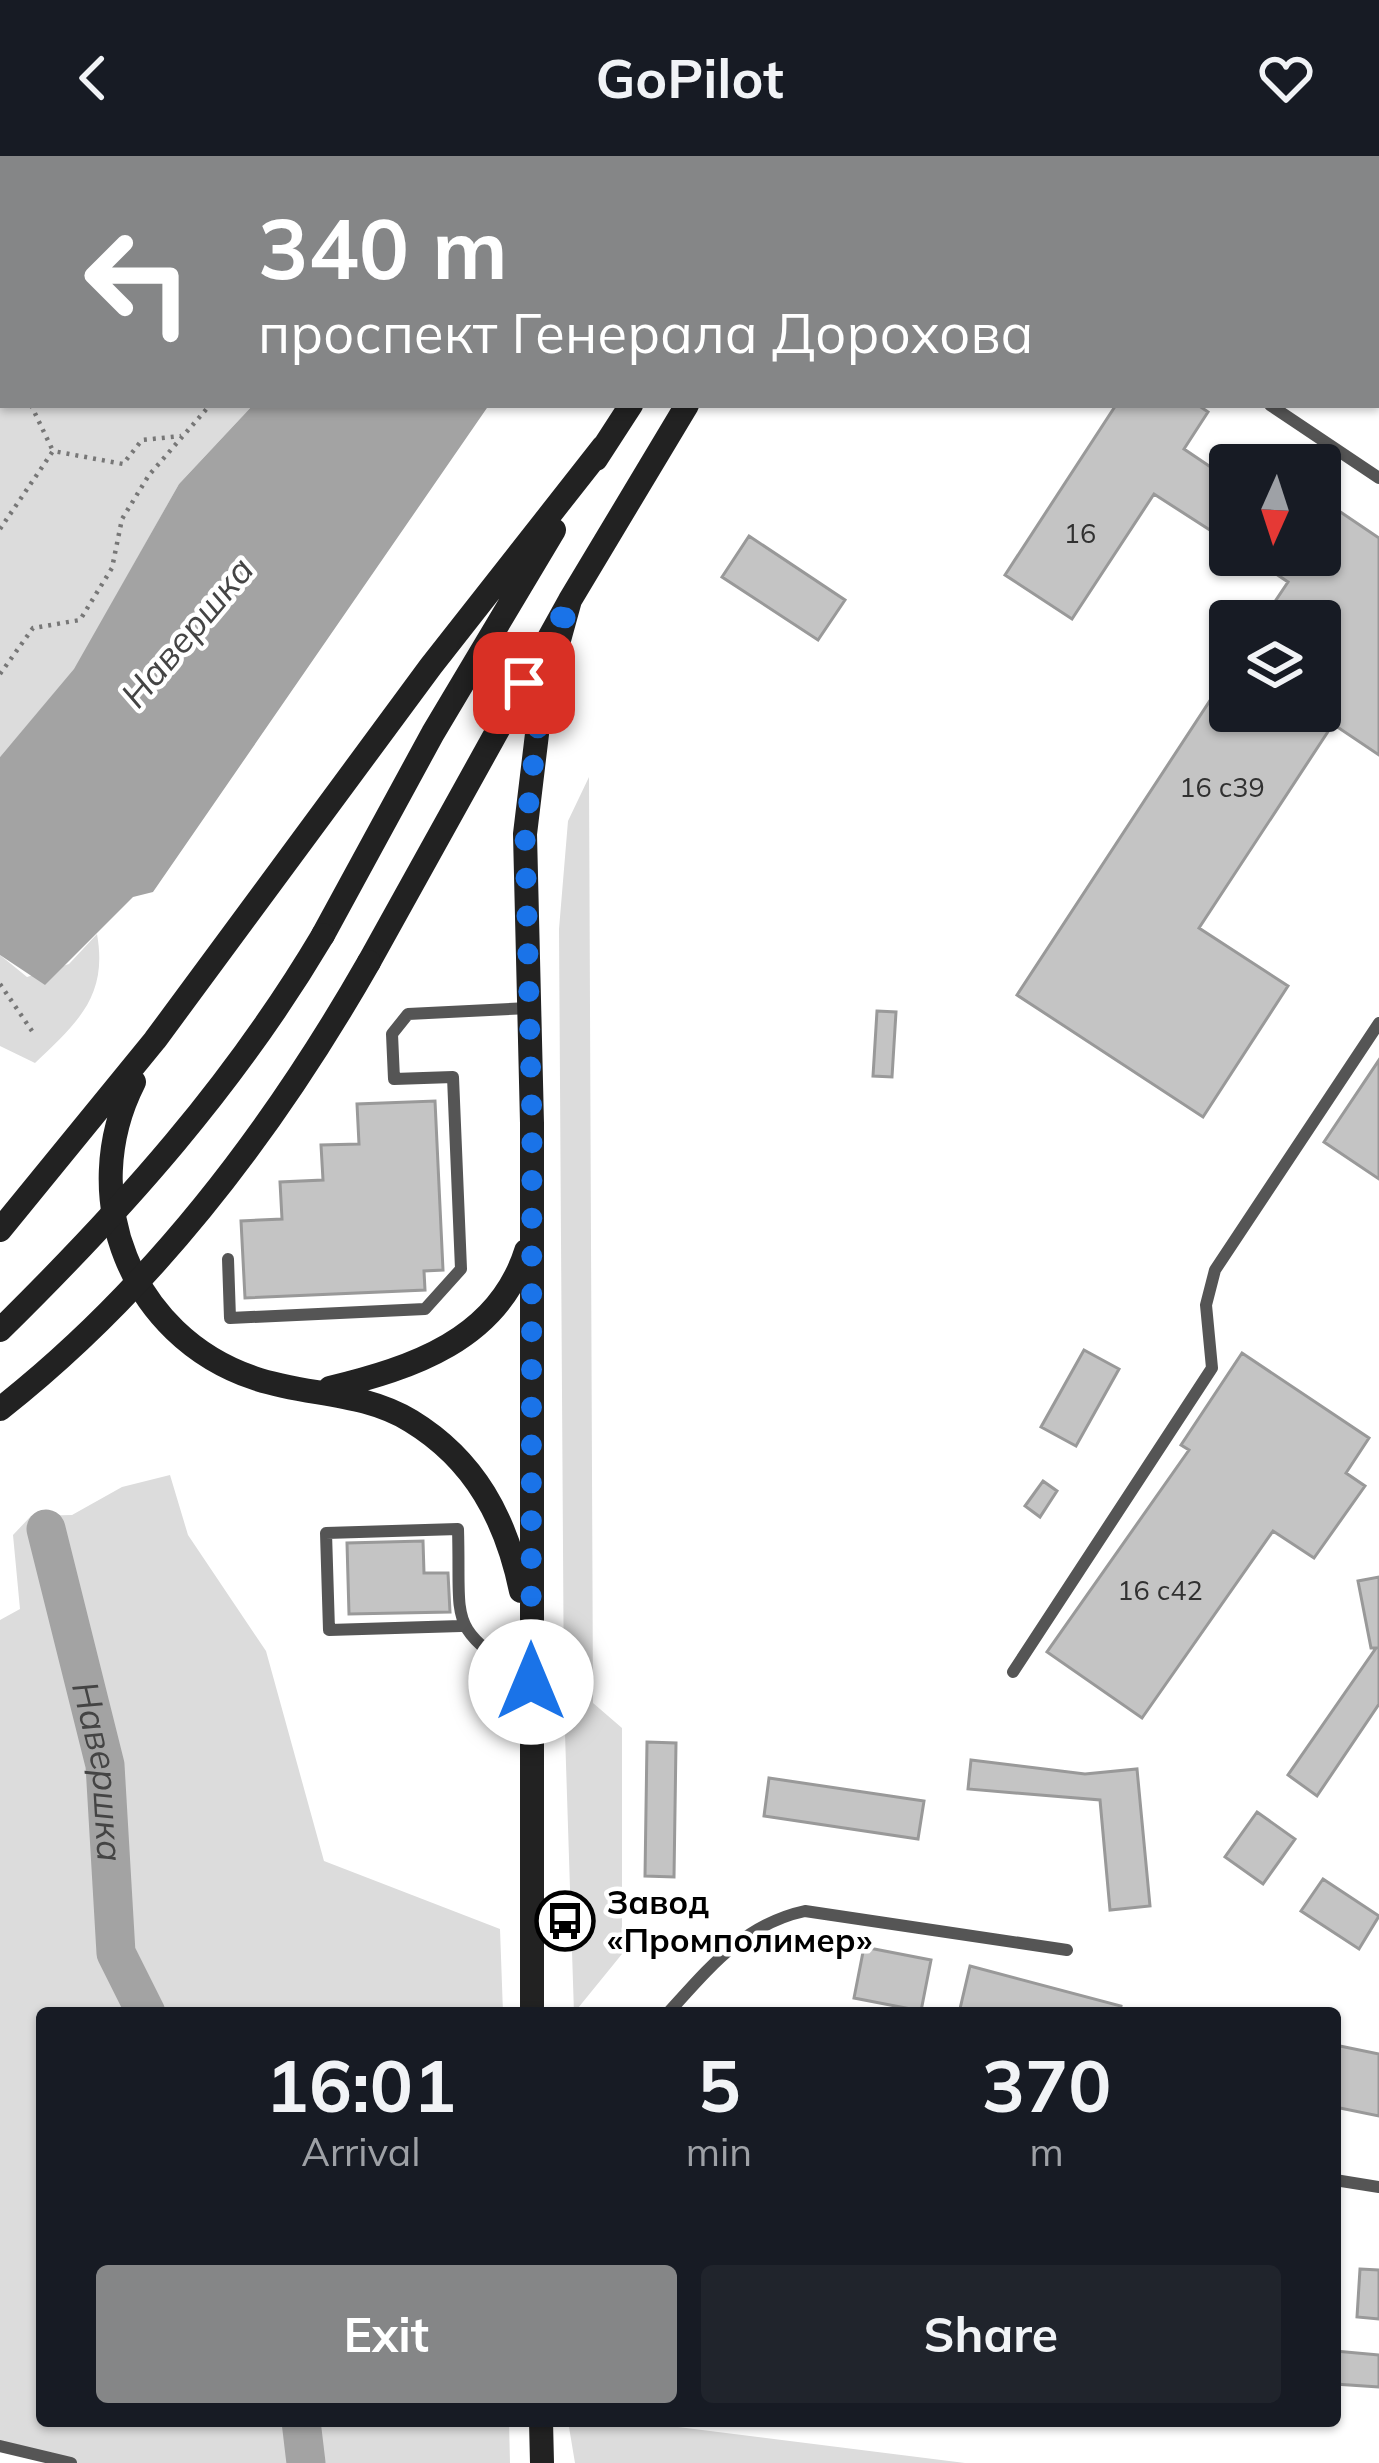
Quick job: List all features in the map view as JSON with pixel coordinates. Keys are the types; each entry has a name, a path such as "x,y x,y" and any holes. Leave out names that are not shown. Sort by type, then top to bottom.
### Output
{"main road":[{"path":"0,1330 96,1236 224,1088 323,934 433,733 629,408"},
{"path":"0,1409 143,1274 199,1213 272,1120 369,962 570,600 685,408"},
{"path":"0,1230 155,1040 431,666 603,447"},
{"path":"532,2007 531,1233 525,834 531,760 570,600"},
{"path":"155,1040 122,1104 111,1153 108,1191 130,1275 180,1335 203,1353 254,1378 366,1400 410,1420 468,1469 502,1521 531,1641"},
{"path":"322,1390 427,1360 459,1342 505,1300 531,1233"}],"lane":[{"path":"1274,408 1379,478"},
{"path":"228,1259 230,1318 425,1309 461,1269 453,1077 394,1079 392,1034 408,1014 529,1008"},
{"path":"1012,1672 1211,1368 1206,1305 1216,1270 1379,1023"},
{"path":"461,1626 329,1630 326,1533 458,1529 461,1626 475,1645 531,1682"},
{"path":"674,2007 737,1941 769,1918 805,1911 1067,1950"},
{"path":"1341,2181 1379,2187"},
{"path":"0,2446 70,2463"}],"path":[{"path":"32,408 53,452"},
{"path":"0,674 33,628 80,620 112,568 122,519 149,476 208,408"},
{"path":"53,452 123,464 142,440 185,436"},
{"path":"0,529 53,452"},
{"path":"0,984 32,1031"}],"shaded area":[{"path":"0,408 250,408 179,484 75,669 0,757"},
{"path":"589,777 593,1703 622,1728 622,1954 579,2007 574,2007 564,1702 559,929 568,821"},
{"path":"97,934 98,975 76,1021 35,1063 0,1046 0,955 27,977 69,964"},
{"path":"170,1475 188,1535 266,1651 324,1861 500,1929 503,2007 36,2007 36,2427 509,2427 510,2463 71,2463 0,2446 0,1620 20,1609 13,1535 31,1516 72,1515 122,1487"},
{"path":"569,2427 678,2427 965,2463 575,2463"}],"water":[{"path":"250,408 487,408 153,892 133,897 45,985 0,955 0,757 74,669 179,484"}],"building":[{"path":"1114,408 1202,408 1208,412 1184,449 1209,466 1209,529 1154,494 1072,619 1005,575"},
{"path":"1341,512 1379,538 1379,755 1341,729 1341,600 1276,600 1288,582 1279,576 1341,576"},
{"path":"749,536 845,600 818,640 722,577"},
{"path":"1209,702 1209,732 1328,732 1199,928 1288,986 1203,1117 1017,995"},
{"path":"877,1011 896,1012 892,1077 873,1076"},
{"path":"1379,1060 1379,1179 1324,1142"},
{"path":"435,1101 443,1270 424,1271 425,1290 245,1298 241,1221 282,1219 280,1182 323,1180 321,1145 359,1144 357,1104"},
{"path":"1084,1350 1119,1369 1076,1446 1041,1427"},
{"path":"1242,1353 1369,1438 1346,1473 1365,1486 1314,1558 1273,1531 1142,1718 1047,1652 1189,1450 1181,1445"},
{"path":"1043,1481 1057,1491 1040,1517 1025,1506"},
{"path":"423,1541 424,1573 448,1573 450,1612 349,1614 347,1543"},
{"path":"1379,1577 1379,1704 1317,1796 1288,1775 1376,1648 1371,1648 1358,1581"},
{"path":"647,1742 676,1743 674,1877 645,1876"},
{"path":"971,1760 1085,1774 1137,1769 1150,1906 1110,1910 1100,1800 968,1789"},
{"path":"769,1778 924,1801 918,1839 764,1816"},
{"path":"1257,1812 1295,1839 1263,1884 1225,1857"},
{"path":"1323,1879 1379,1916 1359,1949 1301,1911"},
{"path":"864,1947 931,1960 922,2007 854,1998"},
{"path":"970,1966 1121,2006 1121,2007 960,2007"},
{"path":"1341,2046 1379,2054 1379,2116 1341,2108"},
{"path":"1360,2269 1379,2270 1379,2319 1357,2317"},
{"path":"1341,2352 1379,2355 1379,2387 1341,2384"}],"waterway":[{"name":"Навершка","path":"46,1529 105,1765 116,1953 143,2007"},
{"name":"Навершка","path":"302,2427 306,2463"}],"place":[{"name":"Завод «Промполимер»","path":"565,1921"}],"route":[{"path":"524,683 570,600 540,709 525,834 532,1123 531,1682"}]}
